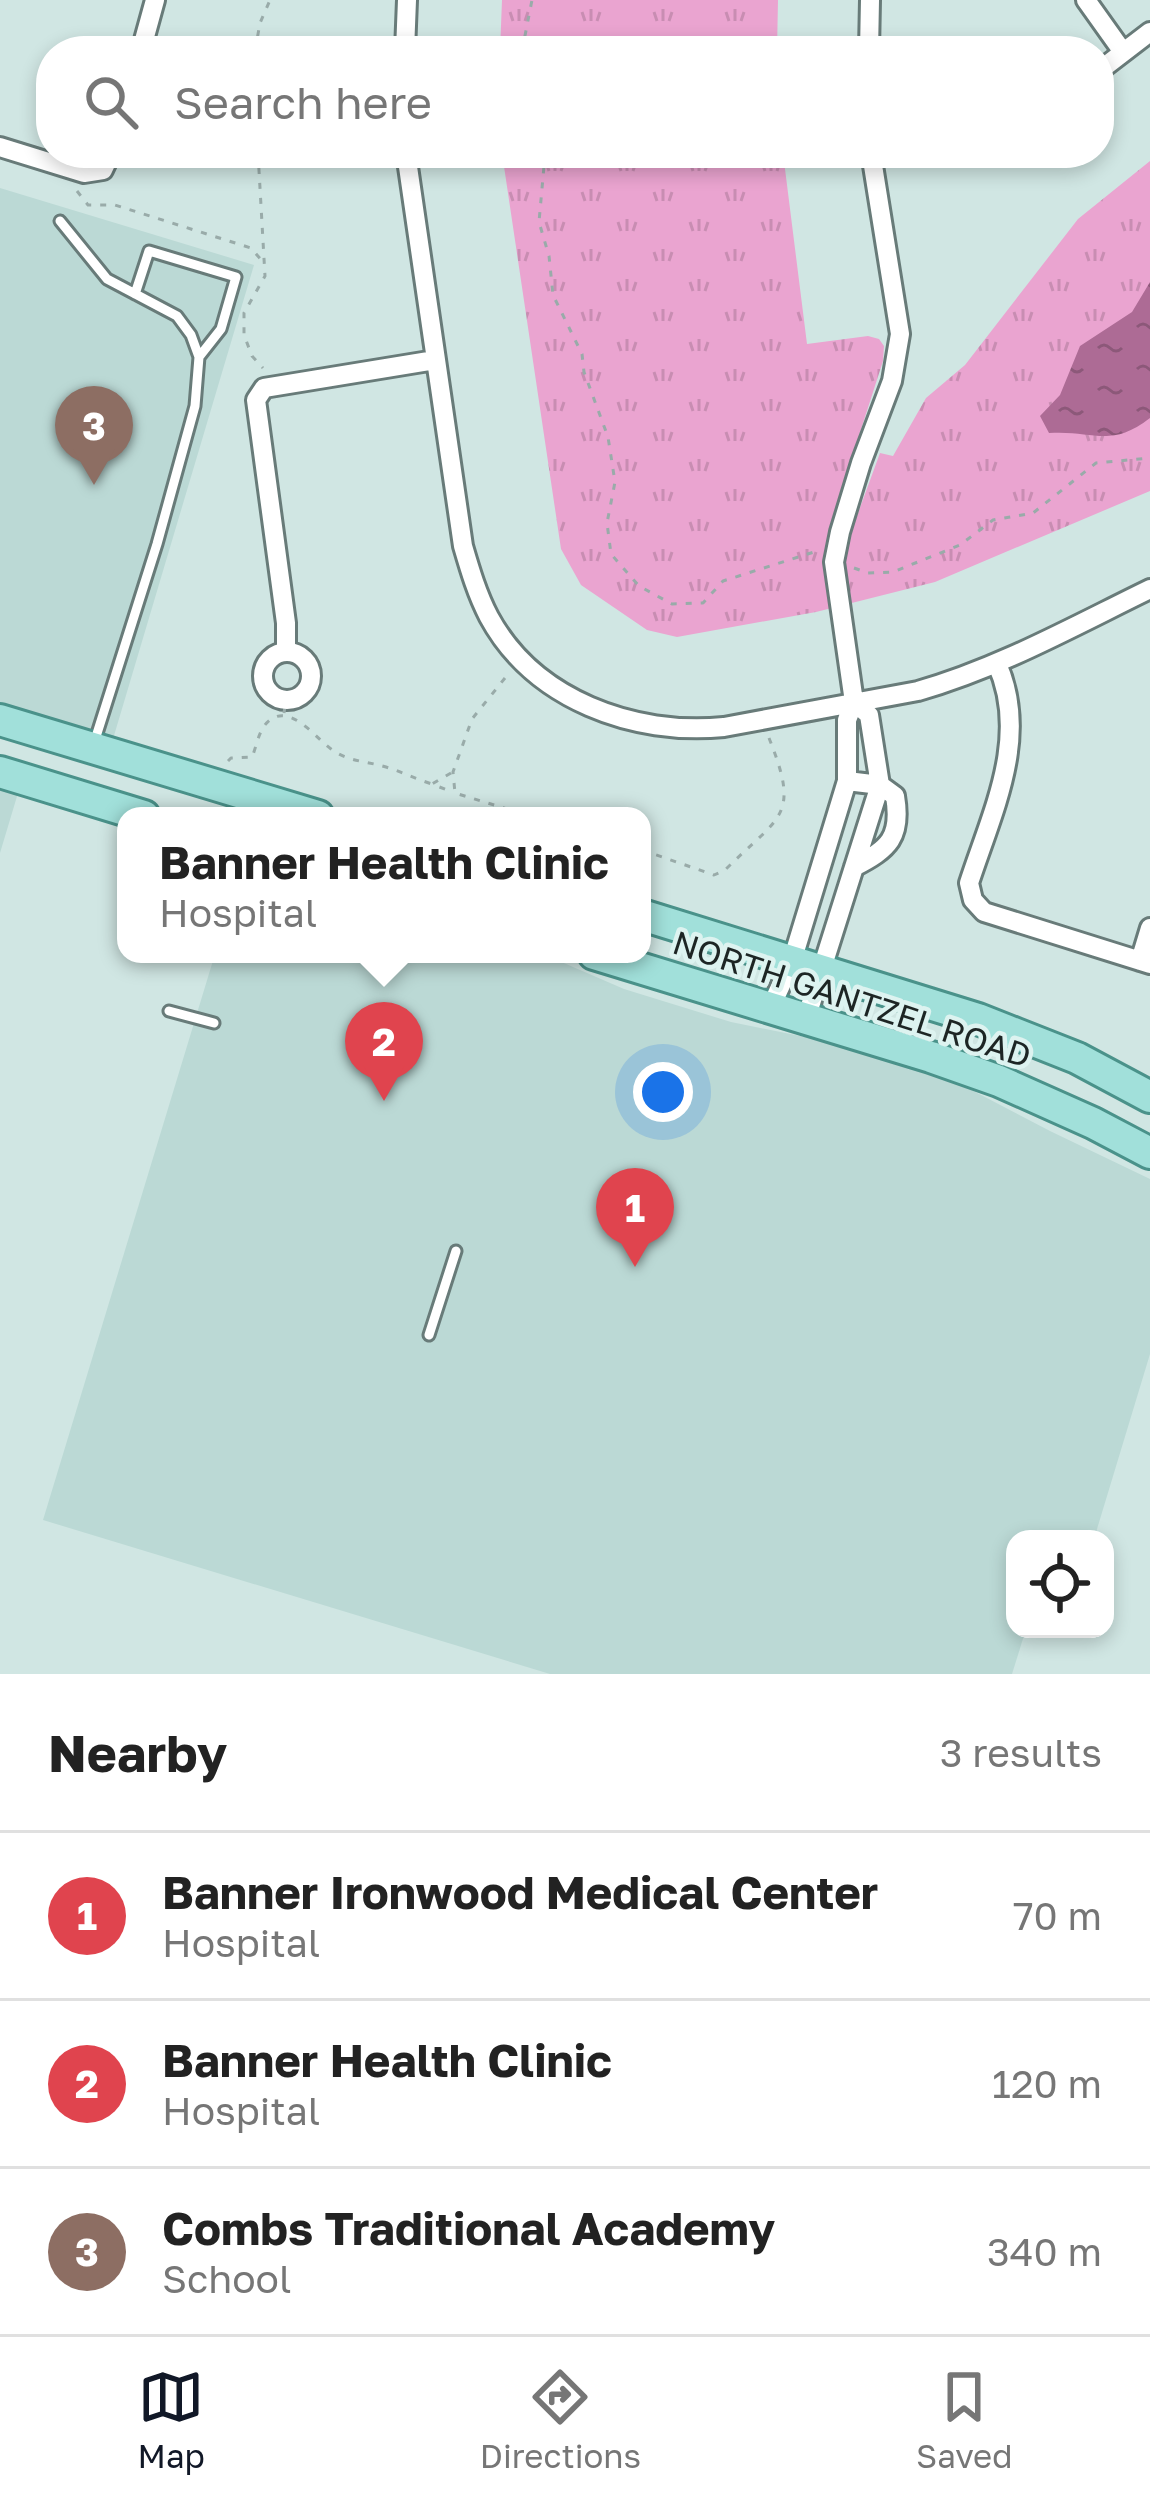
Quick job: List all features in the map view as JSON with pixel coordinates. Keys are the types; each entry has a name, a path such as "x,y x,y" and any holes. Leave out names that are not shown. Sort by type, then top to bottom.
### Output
{"main road":[{"path":"8,725 279,807"},
{"path":"0,772 117,808"},
{"name":"NORTH GANTZEL ROAD","path":"651,918 978,1019 1077,1058 1150,1097"},
{"name":"NORTH GANTZEL ROAD","path":"623,963 999,1081 1150,1153"}],"street":[{"path":"145,36 155,0"},
{"path":"406,36 407,0"},
{"path":"869,36 870,0"},
{"path":"1086,0 1112,36"},
{"path":"1114,59 1150,32"},
{"path":"1114,39 1123,52"},
{"path":"0,147 36,154"},
{"path":"408,168 463,546 490,620 540,675 570,695 616,718 661,727 698,729 765,719 918,691 997,664 1150,590"},
{"path":"806,1019 806,965 847,782 848,720 854,702 835,562 861,464 892,381 900,334 874,168"},
{"path":"286,652 260,394 435,360"},
{"path":"286,652 301,656 311,676 301,696 285,707 264,680 266,664 286,652"},
{"path":"997,664 1006,685 1012,740 969,883 973,900 984,912 1145,962 1150,928"},
{"path":"770,1009 806,965 854,867 880,784 869,715 854,702"},
{"path":"847,782 880,784 896,796 898,815 889,844 854,867"}],"lane":[{"path":"60,221 107,279 177,316 191,334 199,357 195,406 158,544 92,748"},
{"path":"135,294 149,251 236,278 220,329 199,357"},
{"path":"169,1011 214,1023"},
{"path":"429,1335 456,1251"}],"path":[{"path":"258,36 270,0"},
{"path":"525,36 532,0"},
{"path":"96,168 76,188 88,205 115,206 250,248 264,263"},
{"path":"259,168 265,276 244,313 244,335 263,369 260,394"},
{"path":"544,168 539,222 553,295 582,354 608,437 615,482 607,523 611,554 639,586 672,604 703,603 723,581 814,552 868,573 893,572 960,545 993,520 1033,513 1096,463 1150,458"},
{"path":"250,248 262,238"},
{"path":"455,794 453,772 472,719 505,678"},
{"path":"220,787 232,758 252,758 262,728 285,707 336,754 499,807"},
{"path":"651,853 714,875 725,870 784,812 786,792 765,719"},
{"path":"432,784 453,772"}],"shaded area":[{"path":"0,188 254,265 113,739 0,705"},
{"path":"0,788 18,793 0,853"},
{"path":"212,963 564,963 624,989 731,1022 840,1044 960,1084 1150,1179 1150,1354 1097,1530 1006,1530 1006,1638 1023,1638 1012,1674 550,1674 43,1520"}],"green space":[{"path":"502,0 778,0 777,36 501,36"},
{"path":"1150,161 1150,491 935,582 816,612 677,637 647,630 581,585 561,549 504,168 785,168 807,344 868,336 884,346 828,532 850,535 880,453 893,456 926,398 965,365 1078,219"}],"water":[{"path":"1150,282 1150,418 1112,436 1049,433 1040,416 1060,395 1080,346 1132,312"}],"place":[{"name":"Combs Traditional Academy","path":"94,485"},
{"name":"Banner Health Clinic","path":"384,1101"},
{"name":"Banner Ironwood Medical Center","path":"635,1267"}]}
